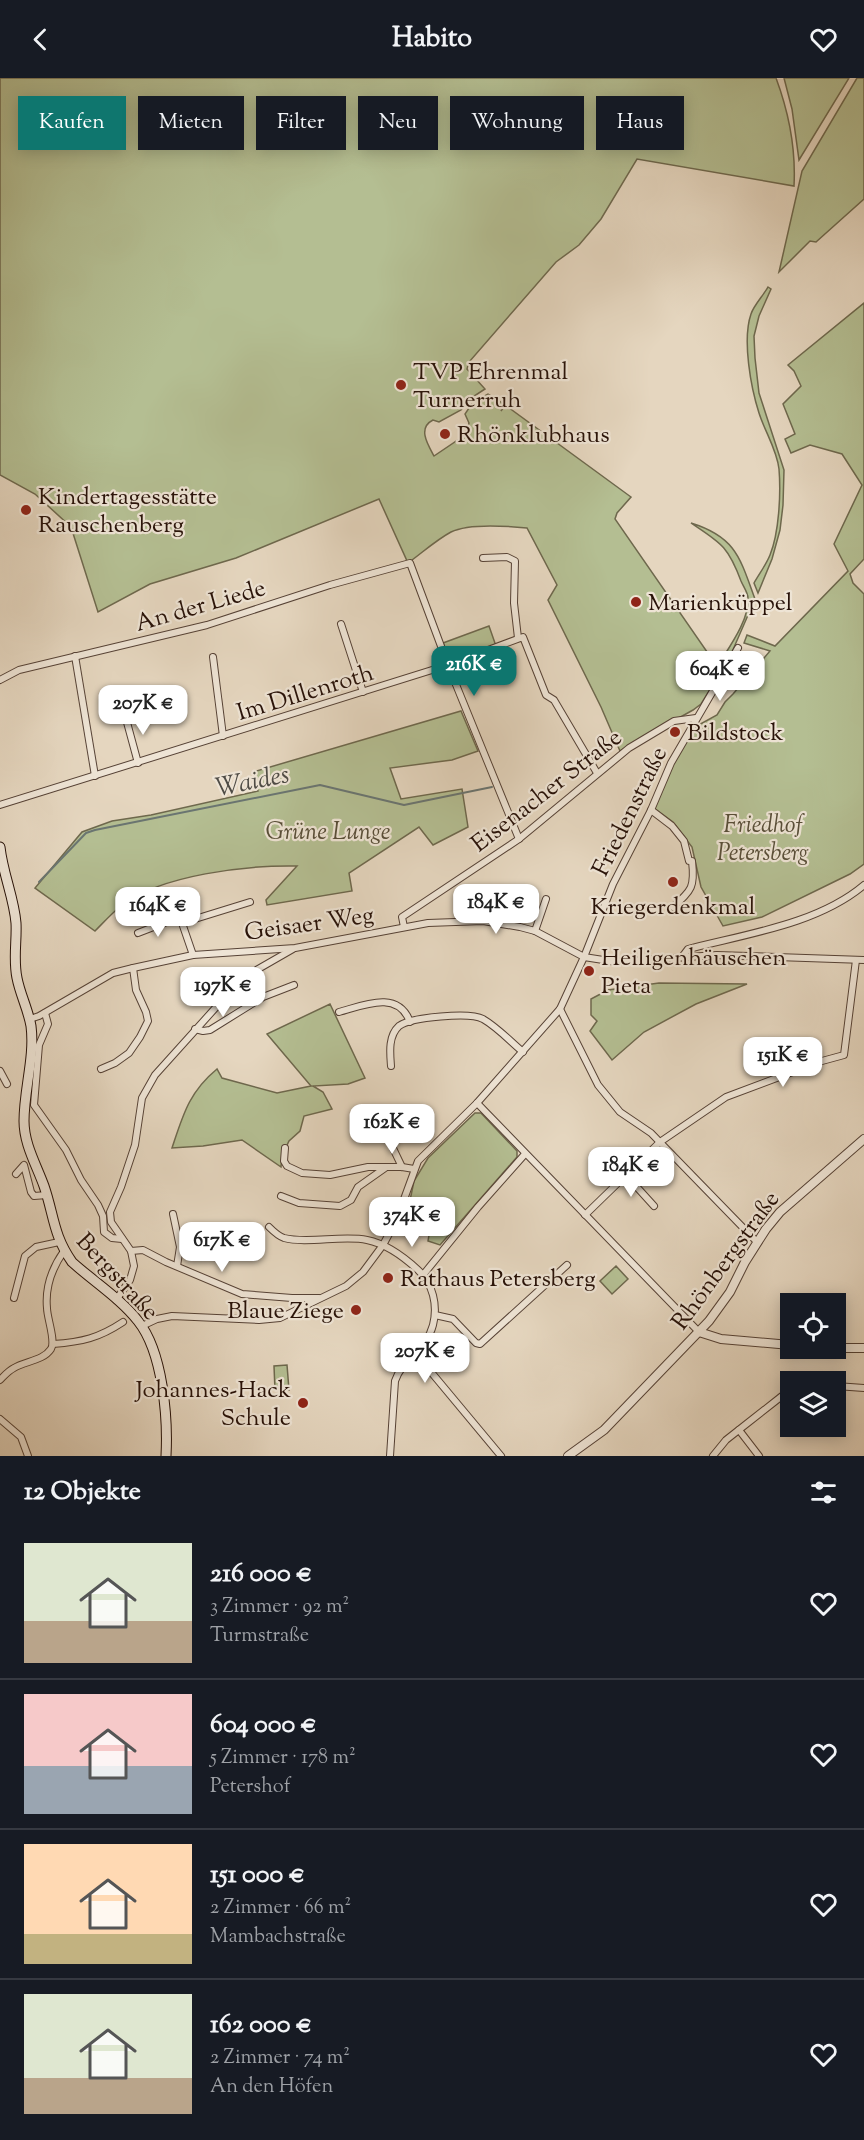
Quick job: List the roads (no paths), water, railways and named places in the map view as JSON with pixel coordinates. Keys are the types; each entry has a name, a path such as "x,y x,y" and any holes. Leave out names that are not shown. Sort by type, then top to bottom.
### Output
{"main road":[{"name":"Bergstraße","path":"0,847 1,866 16,924 17,979 30,1019 32,1044 24,1112 25,1130 31,1154 47,1195 52,1221 64,1251 72,1262 132,1314 142,1326 152,1346 166,1418 166,1456"}],"street":[{"path":"483,558 507,557 515,561 514,603 518,638"},
{"name":"An der Liede","path":"0,680 19,670 207,626 330,585 410,563 448,665"},
{"path":"341,624 363,692"},
{"path":"519,839 448,665 523,637 546,695 554,700 597,773"},
{"name":"Friedenstraße","path":"142,1326 171,1316 270,1320 289,1315 355,1280 383,1245 396,1221 414,1169 424,1154 477,1103 560,1009 613,884 651,810 670,763 738,648"},
{"path":"75,656 95,776"},
{"path":"213,657 223,736"},
{"name":"Im Dillenroth","path":"0,805 448,665"},
{"path":"125,715 138,763"},
{"name":"Eisenacher Straße","path":"404,927 402,917 519,839 628,748 674,721 696,718"},
{"path":"651,810 672,826 684,841 688,861 692,861 694,879 691,890 673,907"},
{"path":"682,957 688,949 793,921 833,906 864,885"},
{"path":"535,932 546,899"},
{"path":"182,923 250,902"},
{"path":"138,933 177,918 182,923 193,955"},
{"name":"Geisaer Weg","path":"30,1019 45,1013 113,973 133,968 193,955 295,948 428,923 483,921 535,932 584,957 616,962 717,955 864,960"},
{"path":"116,1300 134,1272 134,1259 111,1222 110,1212 135,1145 142,1098 155,1075 195,1029 253,972 295,948"},
{"path":"585,1215 660,1142 726,1097 844,1055 856,960"},
{"path":"101,1069 121,1060 129,1053 148,1021 136,990 133,968"},
{"path":"195,1029 203,1032 210,1030 263,997 294,985"},
{"path":"339,1012 380,1001 394,1004 408,1016 410,1022"},
{"path":"560,1009 598,1085 624,1116 646,1129 660,1142 757,1242"},
{"path":"45,1013 48,1024 39,1045 34,1105 66,1150 81,1180 98,1205 103,1216 104,1232 112,1238 122,1239"},
{"path":"391,1066 391,1040 399,1027 410,1022 467,1015 483,1019 523,1052"},
{"path":"0,1071 7,1084"},
{"path":"477,1103 699,1332 721,1339 780,1344"},
{"path":"392,1110 390,1143 402,1167"},
{"name":"Rhönbergstraße","path":"568,1456 604,1430 699,1332 730,1292 757,1242 773,1219 812,1182 835,1166 864,1139"},
{"path":"285,1148 284,1161 287,1166 302,1173 330,1175 368,1167 414,1169"},
{"path":"423,1275 525,1154"},
{"path":"16,1174 24,1165 34,1196 47,1195"},
{"path":"281,1196 299,1203 340,1206 351,1200 358,1187 386,1167"},
{"path":"625,1174 654,1206"},
{"path":"173,1214 180,1247 177,1266"},
{"path":"269,1227 285,1238 366,1240 383,1245 404,1257 423,1275 433,1292 435,1315 430,1334 400,1371 395,1381 390,1456"},
{"path":"14,1298 25,1256 36,1247 59,1242"},
{"path":"131,1251 143,1250 242,1294 323,1298"},
{"path":"0,1380 13,1368 46,1354 53,1344 46,1297 54,1266 64,1251"},
{"path":"435,1315 453,1319 476,1343 480,1344 567,1264"},
{"path":"53,1344 81,1342 99,1336 123,1322"},
{"path":"846,1348 864,1348"},
{"path":"416,1354 501,1456"},
{"path":"846,1387 864,1388"},
{"path":"713,1456 726,1440 780,1398"},
{"path":"0,1419 21,1437 28,1456"},
{"path":"739,1430 759,1456"}],"waterway":[{"name":"Waides","path":"39,882 86,833 95,830 320,785 404,805 492,787"}],"place":[{"name":"TVP Ehrenmal Turnerruh","path":"401,385"},
{"name":"Rhönklubhaus","path":"445,434"},
{"name":"Kindertagesstätte Rauschenberg","path":"26,510"},
{"name":"Marienküppel","path":"636,602"},
{"name":"Bildstock","path":"675,732"},
{"name":"Kriegerdenkmal","path":"673,882"},
{"name":"Heiligenhäuschen Pieta","path":"589,971"},
{"name":"Rathaus Petersberg","path":"388,1278"},
{"name":"Blaue Ziege","path":"356,1310"},
{"name":"Johannes-Hack Schule","path":"303,1403"}],"park label":[{"name":"Grüne Lunge","path":"328,831"},
{"name":"Friedhof Petersberg","path":"763,838"}]}
